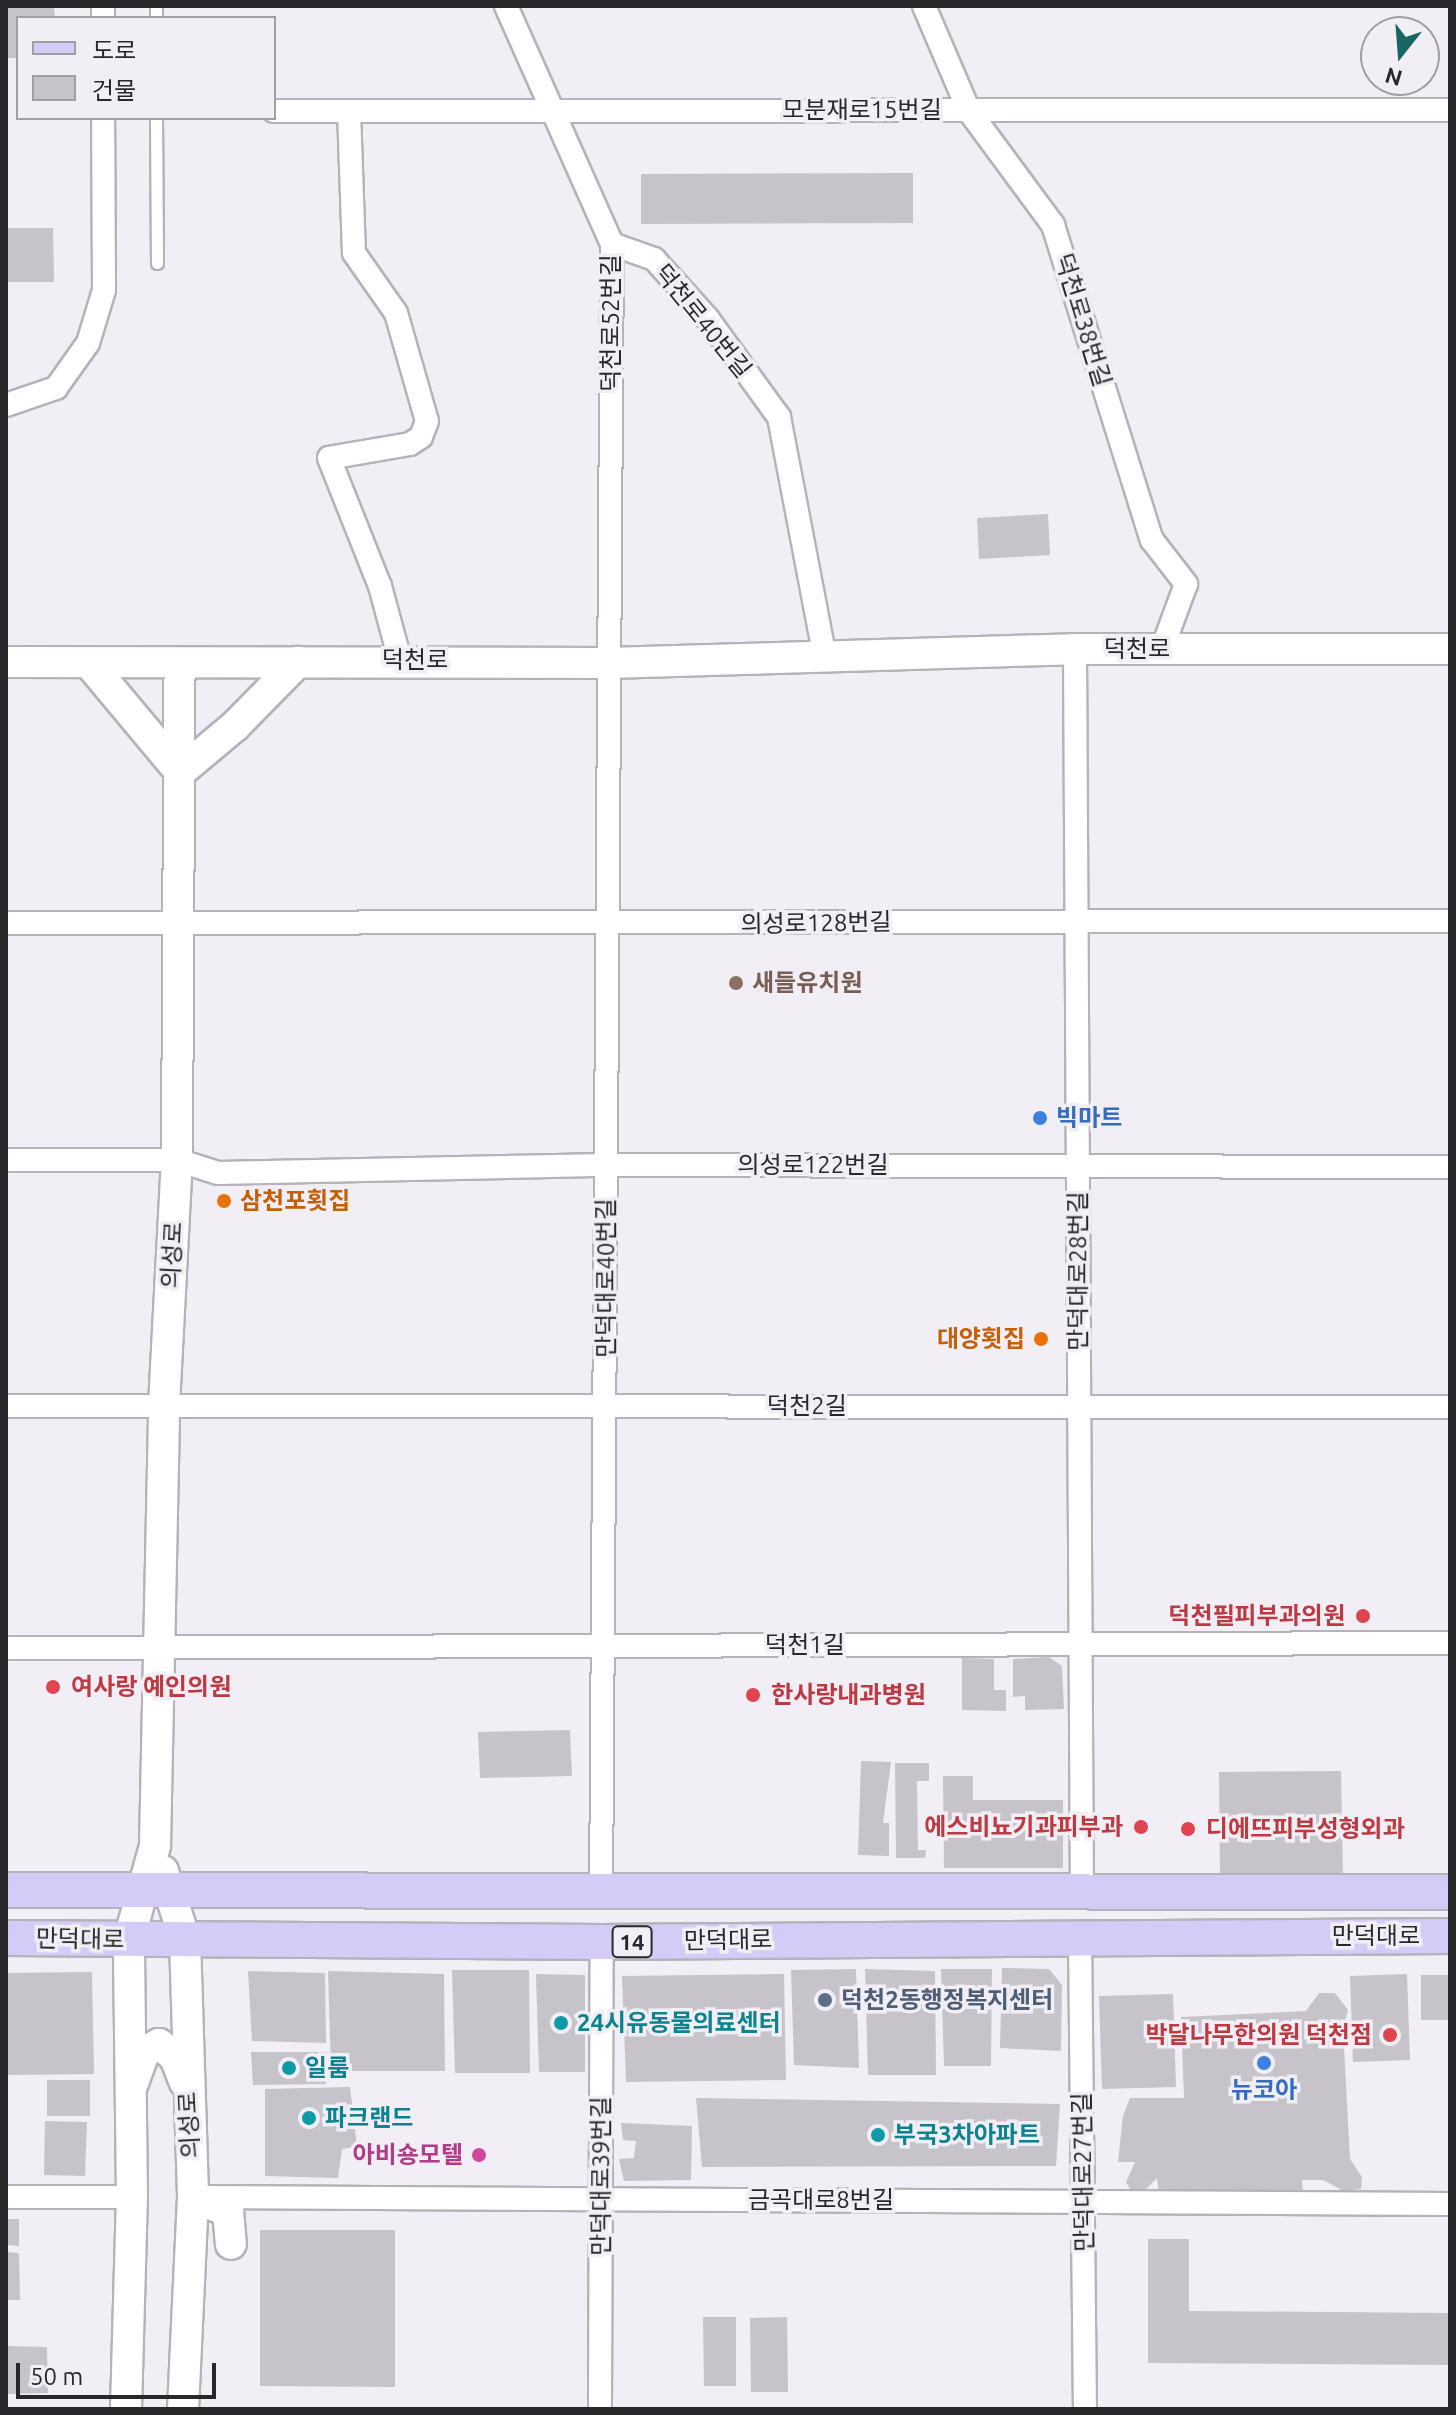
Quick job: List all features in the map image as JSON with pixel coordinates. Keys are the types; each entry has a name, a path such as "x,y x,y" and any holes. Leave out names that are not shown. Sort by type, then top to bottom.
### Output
{"main road":[{"name":"덕천로","path":"6,662 180,664 400,660 609,663 824,654 1075,649 1450,649"},
{"path":"89,663 180,772 235,726 298,662"},
{"name":"의성로","path":"180,664 181,926 177,1160 164,1406 155,1846 156,1889 185,1940 187,2091 193,2197 183,2409"},
{"path":"126,2409 132,2197 129,1939 156,1889"},
{"name":"만덕대로","path":"6,1890 1450,1892"},
{"name":"만덕대로","path":"6,1938 602,1942 1080,1935 1450,1936"},
{"path":"132,2086 144,2052 159,2044 175,2057 187,2091"},
{"path":"132,2086 146,2101 146,2167"},
{"path":"193,2197 228,2211 231,2244"}],"street":[{"name":"덕천로52번길","path":"506,6 612,244 609,663"},
{"name":"덕천로38번길","path":"924,6 969,111 1053,225 1152,540 1186,584 1162,649"},
{"name":"모분재로15번길","path":"276,111 550,107 969,111 1450,110"},
{"path":"349,111 354,253 396,313 427,421 421,437 410,444 329,458 380,586 400,660"},
{"path":"6,405 56,388 88,343 104,290 103,120"},
{"name":"덕천로40번길","path":"612,244 654,259 708,319 779,417 824,654"},
{"name":"만덕대로28번길","path":"1075,649 1082,1892"},
{"name":"만덕대로40번길","path":"601,1893 609,663"},
{"name":"의성로128번길","path":"6,923 181,926 1076,920 1450,921"},
{"name":"의성로122번길","path":"6,1160 177,1160 218,1173 606,1165 1450,1167"},
{"name":"덕천2길","path":"6,1406 1450,1407"},
{"name":"덕천1길","path":"6,1648 1450,1643"},
{"name":"만덕대로27번길","path":"1080,1935 1085,2409"},
{"name":"만덕대로39번길","path":"600,2409 602,1942"},
{"path":"6,2197 132,2197"},
{"name":"금곡대로8번길","path":"193,2197 1450,2204"}],"lane":[{"path":"156,120 157,263"}],"building":[{"path":"6,6 54,6 55,16 16,16 16,58 6,58"},
{"path":"913,173 913,223 641,224 641,174"},
{"path":"6,228 53,228 54,282 6,282"},
{"path":"1048,514 1050,555 979,559 977,518"},
{"path":"1049,1657 1062,1666 1064,1709 1025,1710 1025,1696 1013,1697 1013,1659"},
{"path":"962,1658 994,1659 994,1690 1006,1690 1006,1711 962,1710"},
{"path":"570,1730 572,1776 480,1778 478,1732"},
{"path":"861,1761 891,1762 883,1823 889,1823 889,1856 858,1855"},
{"path":"895,1763 929,1763 929,1781 917,1781 918,1850 926,1850 925,1858 896,1858"},
{"path":"1341,1771 1343,1876 1220,1877 1219,1772"},
{"path":"943,1776 973,1776 973,1800 1063,1800 1063,1868 944,1868"},
{"path":"1002,1968 1049,1969 1062,1985 1061,2051 1000,2048"},
{"path":"856,1969 859,2068 794,2065 791,1970"},
{"path":"865,1969 935,1971 936,2075 868,2075"},
{"path":"941,1969 992,1969 991,2066 944,2066"},
{"path":"452,1970 529,1970 530,2073 455,2073"},
{"path":"248,1971 325,1973 326,2043 252,2041"},
{"path":"328,1971 444,1974 445,2071 331,2071"},
{"path":"92,1972 94,2074 6,2075 6,1973"},
{"name":"24시유동물의료센터","path":"536,1974 585,1975 585,2072 539,2072"},
{"path":"784,1974 786,2080 626,2082 622,1976"},
{"path":"1407,1974 1410,2060 1353,2062 1350,1976"},
{"path":"1421,1975 1450,1975 1450,2020 1421,2020"},
{"name":"뉴코아","path":"1319,1993 1335,1993 1348,2010 1343,2028 1350,2159 1362,2177 1361,2189 1344,2191 1323,2180 1302,2180 1303,2196 1159,2196 1157,2178 1145,2190 1131,2190 1126,2182 1135,2162 1118,2162 1123,2116 1130,2098 1184,2098 1181,2017 1306,2011"},
{"path":"1173,1994 1176,2087 1102,2089 1099,1996"},
{"name":"일룸","path":"251,2052 326,2052 326,2084 253,2085"},
{"path":"47,2080 90,2080 90,2116 47,2116"},
{"name":"파크랜드","path":"350,2087 357,2147 342,2149 338,2178 265,2176 265,2089"},
{"name":"부국3차아파트","path":"696,2098 1060,2104 1056,2166 702,2167"},
{"path":"45,2121 87,2122 85,2176 44,2175"},
{"path":"621,2123 692,2126 691,2180 624,2181 619,2159 634,2158 636,2141 623,2140"},
{"path":"6,2219 19,2219 19,2246 6,2245"},
{"path":"260,2230 395,2230 395,2387 260,2386"},
{"path":"1148,2239 1189,2239 1189,2311 1450,2313 1450,2365 1148,2363"},
{"path":"6,2252 19,2253 20,2300 6,2300"},
{"path":"703,2317 736,2317 736,2386 704,2386"},
{"path":"787,2317 788,2392 751,2392 750,2318"},
{"path":"6,2346 47,2347 48,2393 6,2394"}],"place":[{"name":"새들유치원","path":"736,983"},
{"name":"빅마트","path":"1040,1118"},
{"name":"삼천포횟집","path":"224,1201"},
{"name":"대양횟집","path":"1041,1339"},
{"name":"덕천필피부과의원","path":"1363,1616"},
{"name":"여사랑 예인의원","path":"53,1687"},
{"name":"한사랑내과병원","path":"753,1695"},
{"name":"에스비뇨기과피부과","path":"1141,1827"},
{"name":"디에뜨피부성형외과","path":"1188,1829"},
{"name":"덕천2동행정복지센터","path":"825,2000"},
{"name":"24시유동물의료센터","path":"561,2023"},
{"name":"박달나무한의원 덕천점","path":"1390,2035"},
{"name":"뉴코아","path":"1264,2063"},
{"name":"일룸","path":"289,2068"},
{"name":"파크랜드","path":"309,2118"},
{"name":"부국3차아파트","path":"878,2135"},
{"name":"아비숑모텔","path":"479,2155"}]}
